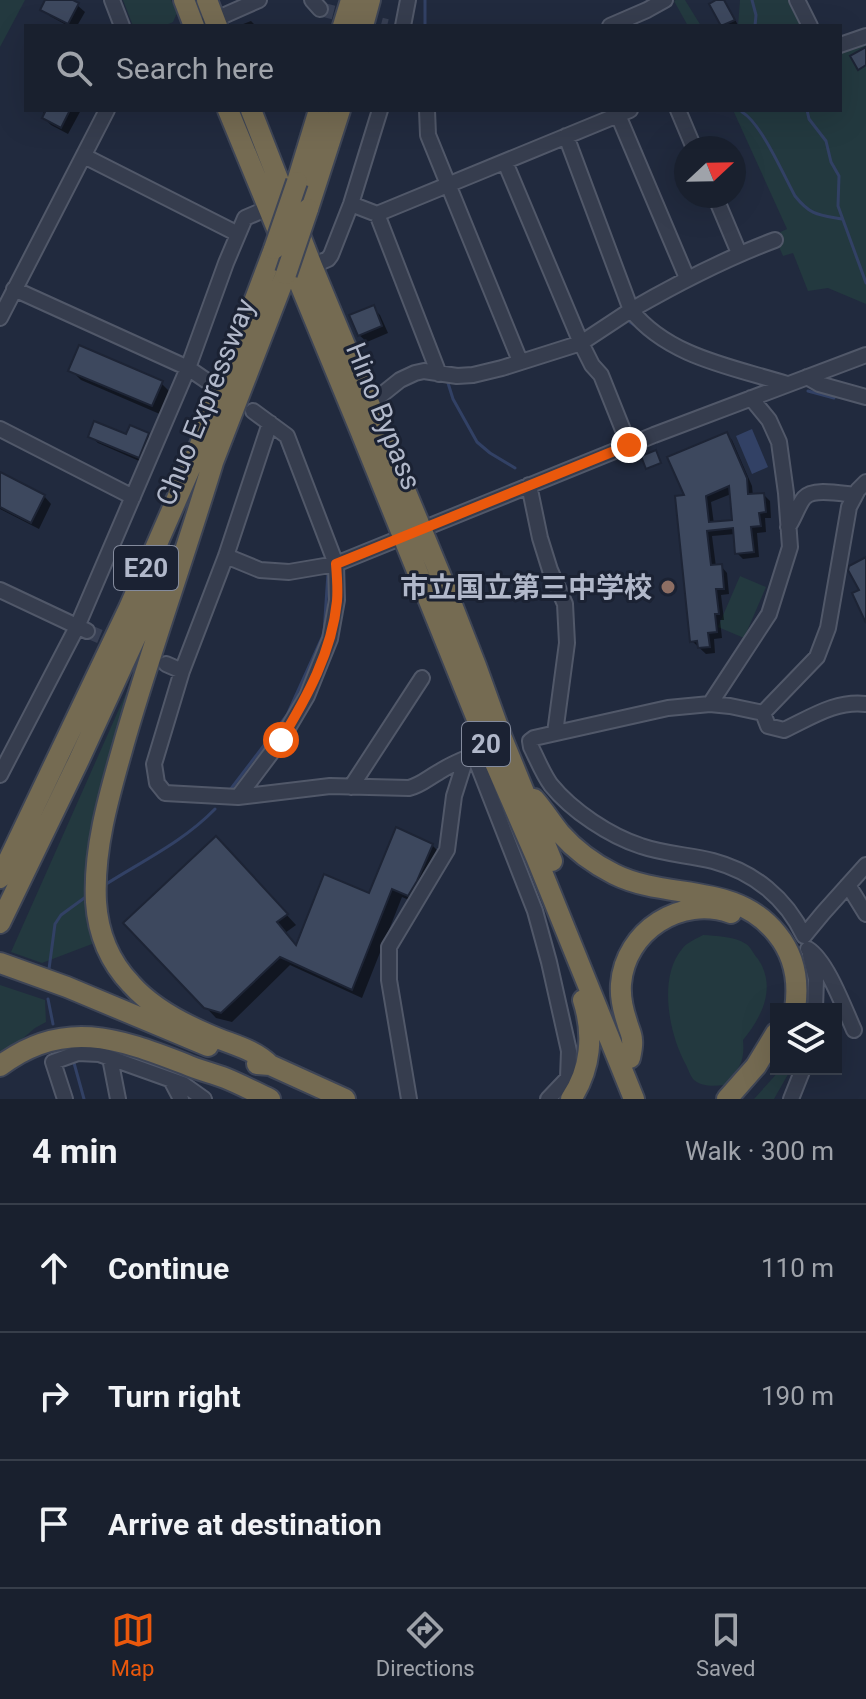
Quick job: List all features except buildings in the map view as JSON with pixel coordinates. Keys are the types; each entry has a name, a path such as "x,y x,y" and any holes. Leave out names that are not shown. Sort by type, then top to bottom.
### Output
{"highway":[{"path":"184,0 206,24"},
{"path":"206,24 207,0"},
{"path":"344,24 351,0"},
{"path":"364,24 370,0"},
{"name":"Hino Bypass","path":"229,112 521,784 647,1099"},
{"name":"Hino Bypass","path":"252,112 369,402 412,532 476,754 536,857 634,1099"},
{"name":"Chuo Expressway","path":"0,878 122,622 190,469 274,249 318,112"},
{"name":"Chuo Expressway","path":"0,923 140,629 214,459 286,274 339,112"},
{"path":"214,459 150,654 121,755 102,838 96,900 105,944 121,973 137,991 163,1011 259,1054 270,1065"},
{"path":"521,784 572,845 614,874 648,885 717,897 750,909 762,917 789,953 797,981 795,1003"},
{"path":"630,1058 633,1040 622,998 623,970 634,947 646,932 664,918 684,910 703,908 724,911 744,919 761,931 773,946 784,973 784,1003"},
{"path":"0,963 84,994 180,1036 257,1064 270,1065 347,1099 361,1099"},
{"path":"571,1099 582,1080 589,1053 582,972"},
{"path":"0,973 94,1009 193,1056 227,1079"},
{"path":"0,1066 50,1040 99,1036 128,1043 227,1079 270,1099"},
{"path":"727,1099 762,1058 770,1044"},
{"path":"742,1099 770,1064"}],"street":[{"path":"112,0 121,24"},
{"path":"206,24 259,0"},
{"path":"403,24 408,0"},
{"path":"621,24 642,20 665,0"},
{"path":"798,0 809,24"},
{"path":"842,44 866,36"},
{"path":"0,318 106,112"},
{"path":"312,266 331,255 351,204 379,112"},
{"path":"427,112 428,135 520,361"},
{"path":"679,112 689,136"},
{"path":"351,204 377,214 624,113 687,278"},
{"path":"566,136 631,310 642,325 675,347 787,384"},
{"path":"84,156 238,234"},
{"path":"505,162 581,343 601,375 629,445"},
{"path":"0,775 82,629 245,218 268,208"},
{"path":"720,208 739,253"},
{"path":"377,214 439,374"},
{"path":"369,402 400,380 424,371 473,375 581,343 687,278 775,240"},
{"path":"14,289 188,368 207,381"},
{"path":"226,556 260,570 289,572 336,564 629,445 866,355"},
{"path":"807,377 819,384 866,397"},
{"path":"710,704 769,614 790,547 779,442 769,420 751,398"},
{"path":"238,797 281,740 307,696 330,639 337,600 336,564 287,436 253,411"},
{"path":"270,423 226,556 182,671 154,764 157,783 165,793 238,797 330,786 409,788 419,786 439,772 476,754"},
{"path":"0,429 133,497"},
{"path":"763,713 817,657 828,628 849,507 866,482"},
{"path":"529,485 540,538 565,604 567,643 555,733"},
{"path":"788,527 804,497 811,493 855,495"},
{"path":"0,590 82,629"},
{"path":"166,664 182,671"},
{"path":"351,787 422,678"},
{"path":"763,713 710,704 668,708 530,741 550,783 585,815 615,835 640,846 715,862 755,879 783,902 795,917 806,942 816,979 815,1003"},
{"path":"763,713 768,726 784,730 836,705 866,704"},
{"path":"409,1099 389,980 389,947 447,850 454,796 476,754"},
{"path":"476,754 535,911 569,1051 568,1078 548,1099"},
{"path":"806,942 866,865"},
{"path":"848,885 866,914"},
{"path":"806,942 837,992 854,1030"},
{"path":"65,1099 53,1062 78,1053 99,1054 183,1084 204,1099"},
{"path":"110,1058 118,1099"},
{"path":"791,1099 801,1075"},
{"path":"171,1080 181,1099"}],"green space":[{"path":"0,0 25,0 0,47"},
{"path":"123,0 171,0 177,13 168,24 132,24"},
{"path":"685,0 700,24 687,24 674,1"},
{"path":"740,0 798,0 809,24 738,24"},
{"path":"866,35 866,304 828,288 808,291 793,253 783,256 774,235 787,229 734,112 842,112 842,44"},
{"path":"740,576 766,587 744,638 718,627"},
{"path":"139,664 91,888 92,944 42,963 11,952"},
{"path":"703,935 731,938 746,944 758,959 766,980 765,1001 756,1022 743,1040 740,1065 724,1085 704,1085 693,1078 674,1037 668,1006 670,975 675,961 684,947"},
{"path":"0,985 45,1000 46,1022 0,1058"},
{"path":"776,1075 788,1075 774,1099 754,1099"}],"water":[{"path":"752,429 768,467 752,474 736,436"}],"waterway":[{"path":"425,0 425,24"},
{"path":"752,0 755,24"},
{"path":"742,112 757,127 801,203 816,214 842,219"},
{"path":"807,112 809,119 826,141 831,162 839,176 838,206 866,283"},
{"path":"630,322 640,329"},
{"path":"448,383 453,399 477,442 515,468"},
{"path":"808,391 834,398"},
{"path":"282,443 286,454"},
{"path":"230,790 287,715 324,633 328,573"},
{"path":"103,886 176,841 215,809"},
{"path":"49,969 55,924 61,915 87,896"},
{"path":"48,999 53,1024"},
{"path":"74,1063 84,1099"}],"tunnel":[{"path":"320,9 379,24"},
{"path":"87,631 158,661"}],"place":[{"name":"市立国立第三中学校","path":"668,587"}],"route":[{"path":"281,740 307,696 330,639 337,600 336,564 629,445"}]}
